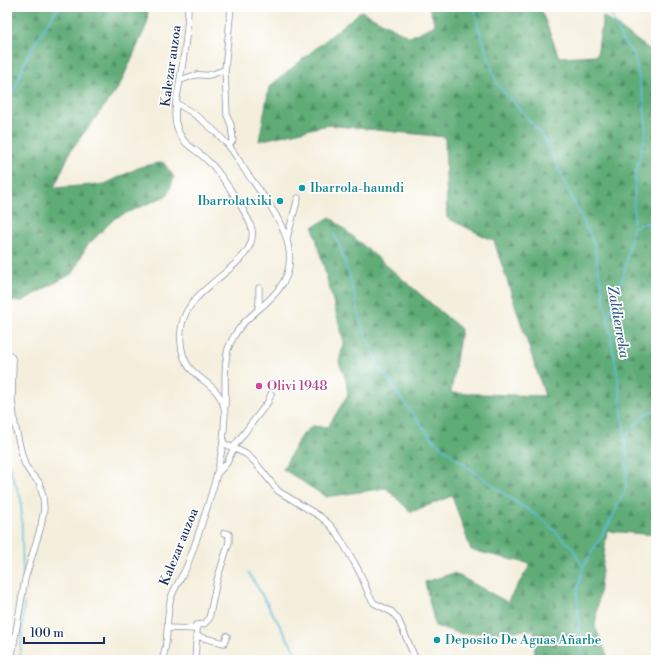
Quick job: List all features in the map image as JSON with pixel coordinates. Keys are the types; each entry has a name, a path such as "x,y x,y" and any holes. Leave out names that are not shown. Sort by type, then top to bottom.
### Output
{"street":[{"name":"Kalezar auzoa","path":"162,660 166,647 171,598 185,570 193,549 216,475 223,442 225,414 221,398 217,391 192,370 187,362 181,343 181,332 186,312 198,296 237,263 247,252 252,239 252,229 248,218 212,164 184,142 176,124 175,111 187,29 188,7"},
{"path":"229,146 233,140 231,126 227,115 225,70 231,7"},
{"path":"180,80 193,75 199,74 204,76 225,70"},
{"path":"176,103 190,110 219,135 229,146 248,176 261,191 287,238 289,261 284,282 278,291 243,323 233,337 228,350 226,358 225,414"},
{"path":"287,238 298,198"},
{"path":"258,309 259,288"},
{"path":"7,352 12,358 12,400 15,425 21,451 25,465 39,482 43,496 44,509 41,526 25,579 11,660"},
{"path":"216,475 227,463 234,448 268,402 271,394"},
{"path":"223,442 255,462 278,491 321,517 330,525 338,535 357,568 369,596 374,603 392,612 398,619 416,660"},
{"path":"195,660 196,625 204,624 209,619 217,580 229,542 229,534 224,533"},
{"path":"168,628 196,629"},
{"path":"196,636 224,644 227,636"}],"green space":[{"path":"7,7 148,7 147,24 119,87 71,150 54,188 105,184 140,167 163,162 174,177 168,195 115,218 86,247 73,273 22,301 7,301"},
{"path":"429,7 540,7 559,57 597,55 603,16 656,54 656,535 607,531 595,627 609,660 535,660 534,630 462,634 435,626 425,582 454,573 507,602 531,564 471,550 452,496 411,512 386,488 326,497 283,469 300,437 312,426 328,427 348,394 346,380 339,362 344,342 313,227 330,217 461,329 451,393 545,396 494,241 447,218 445,137 328,125 259,141 269,87 361,11 410,37 435,25"}],"waterway":[{"path":"7,133 12,95 28,55 58,7"},
{"name":"Zaldierreka","path":"475,7 478,26 497,84 543,136 594,244 618,378 627,456 626,489 611,520 583,567 577,592 580,646 585,660"},
{"path":"608,7 622,40 634,55 644,102 646,132 635,174 633,227 624,274 608,318"},
{"path":"7,88 12,95"},
{"path":"633,227 656,221"},
{"path":"334,233 347,267 362,325 378,364 404,403 435,442 504,494 542,519 572,547 582,566"},
{"path":"634,426 645,414 656,410"},
{"name":"Zaldierreka","path":"624,437 630,431"},
{"path":"7,461 21,499 23,577"},
{"path":"249,573 300,660"},
{"path":"20,660 24,603"}],"place":[{"name":"Ibarrola-haundi","path":"302,188"},
{"name":"Ibarrolatxiki","path":"280,201"},
{"name":"Olivi 1948","path":"259,386"},
{"name":"Deposito De Aguas Añarbe","path":"437,640"}]}
